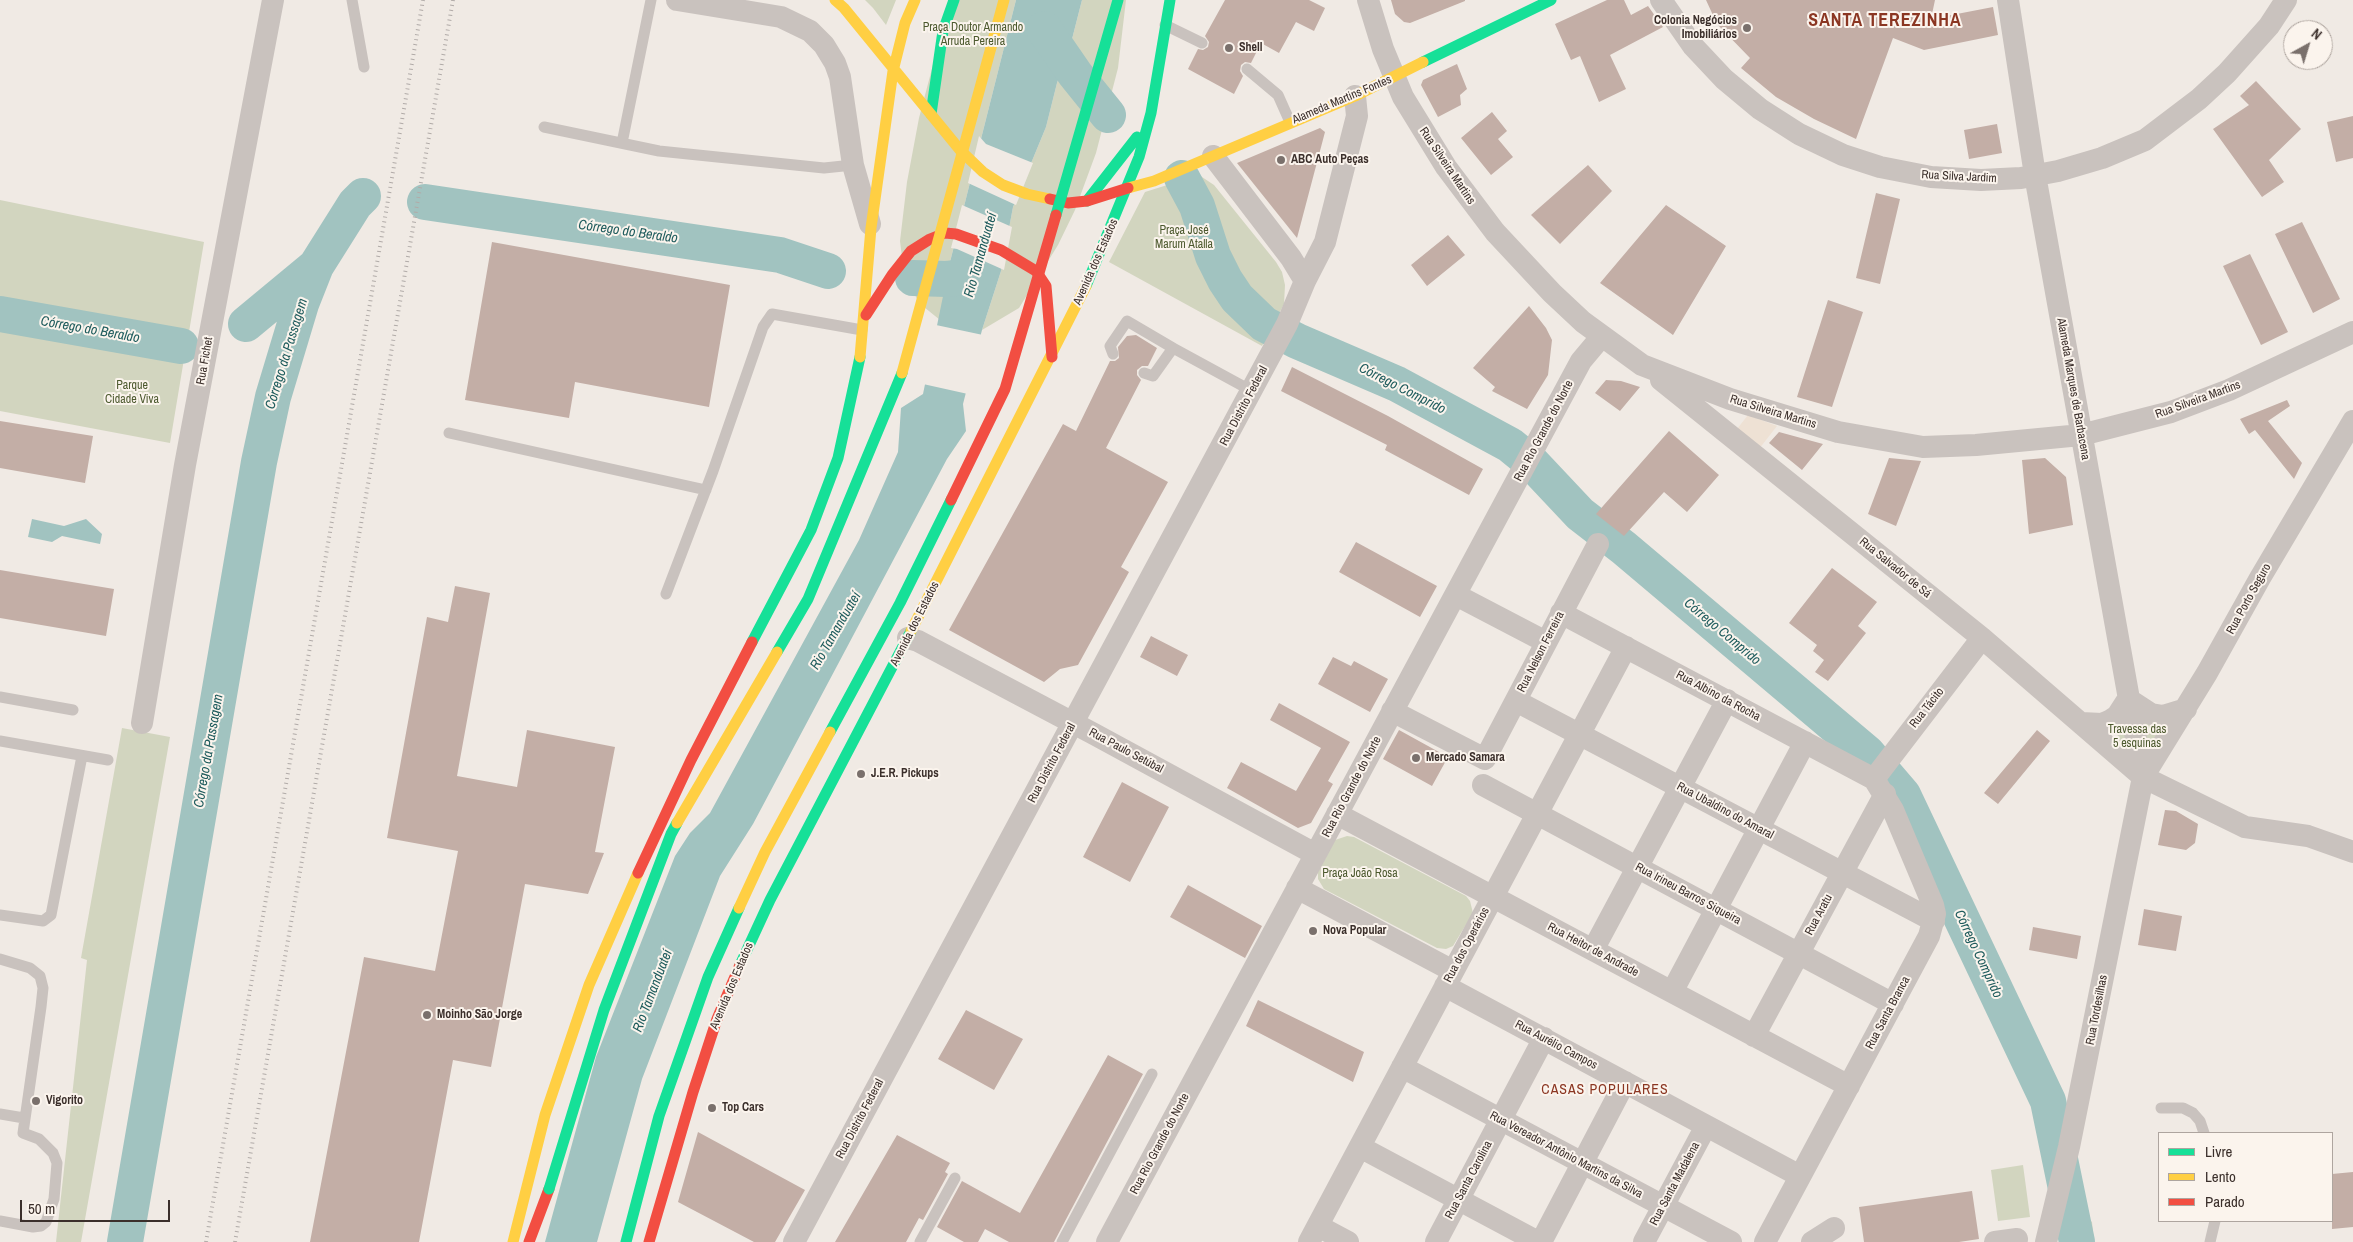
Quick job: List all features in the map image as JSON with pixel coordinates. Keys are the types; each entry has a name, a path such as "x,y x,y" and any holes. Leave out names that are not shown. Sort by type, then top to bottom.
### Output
{"main road":[{"name":"Alameda Martins Fontes","path":"835,0 844,8 893,71 960,150 983,172 1003,185 1052,201 1068,203 1087,201 1154,180 1213,156 1355,96 1551,0"},
{"path":"513,1242 546,1115 568,1046 597,967 674,796 791,569 825,495 846,426 859,363 871,228 893,71 906,23 915,0"},
{"path":"931,114 943,31 954,0"},
{"path":"529,1242 549,1189 604,1010 671,834 808,598 899,385 1004,0"},
{"name":"Avenida dos Estados","path":"626,1242 659,1116 708,977 765,852 900,603 1005,389 1118,0"},
{"name":"Avenida dos Estados","path":"649,1242 692,1092 717,1019 741,962 770,900 908,638 1052,357 1086,287 1128,188 1151,113 1170,2"},
{"path":"1087,201 1132,146 1151,113"},
{"path":"863,324 892,274 911,251 944,233 956,234 1001,250 1022,261 1036,272 1046,286 1052,357"}],"street":[{"name":"Rua Fichet","path":"142,722 187,456 273,0"},
{"path":"677,0 781,17 810,32 824,45 835,63 840,77 853,165 871,228"},
{"name":"Rua Silveira Martins","path":"1368,0 1382,50 1403,97 1425,135 1468,199 1495,232 1552,293 1602,336 1642,365 1730,399 1796,421 1886,441 1923,446 1976,445 2081,435 2179,409 2229,390 2353,332"},
{"name":"Rua Silva Jardim","path":"1661,0 1693,46 1734,88 1769,116 1799,134 1829,149 1880,167 1931,177 1981,180 2035,176 2102,158 2145,140 2206,94 2269,26 2286,0"},
{"name":"Alameda Marques de Barbacena","path":"2008,0 2035,176 2143,776"},
{"name":"Rua Distrito Federal","path":"794,1242 1283,332 1305,281 1325,242 1357,116 1355,96"},
{"path":"1213,156 1291,258 1305,281"},
{"name":"Rua Rio Grande do Norte","path":"1107,1242 1581,361 1602,336"},
{"name":"Rua Salvador de Sá","path":"1642,365 1982,638 2143,776 2245,827 2308,836 2353,852"},
{"name":"Rua Porto Seguro","path":"2143,776 2186,709 2260,578 2353,421"},
{"name":"Rua Nelson Ferreira","path":"1392,711 1485,759 1598,544"},
{"path":"1456,595 1546,642"},
{"name":"Rua Albino da Rocha","path":"1561,613 1805,742 1880,778"},
{"name":"Rua Paulo Setúbal","path":"908,638 918,641 1073,723 1315,854"},
{"name":"Rua Tácito","path":"1880,778 1982,638"},
{"name":"Rua dos Operários","path":"1313,1234 1626,647"},
{"path":"2081,723 2102,724 2111,720 2117,716 2128,699 2151,714 2163,716 2186,709"},
{"path":"1593,950 1727,700"},
{"name":"Rua Ubaldino do Amaral","path":"1516,701 1934,921"},
{"path":"1672,992 1805,742"},
{"name":"Rua Tordesilhas","path":"2046,1242 2069,1147 2143,776"},
{"path":"1880,778 1930,896 1935,914 1934,921"},
{"name":"Rua Aratu","path":"1754,1036 1842,872 1880,778"},
{"name":"Rua Irineu Barros Siqueira","path":"1482,785 1893,1004"},
{"name":"Rua Heitor de Andrade","path":"1337,814 1849,1086"},
{"path":"1297,888 1449,978"},
{"name":"Rua Santa Branca","path":"1765,1242 1893,1004 1934,921"},
{"name":"Rua Aurélio Campos","path":"1449,978 1544,1038 1800,1176"},
{"name":"Rua Santa Carolina","path":"1436,1242 1544,1038"},
{"name":"Rua Vereador Antônio Martins da Silva","path":"1402,1067 1730,1242"},
{"path":"1360,1147 1540,1242 1625,1082"},
{"name":"Rua Santa Madalena","path":"1644,1242 1706,1126"},
{"path":"1812,1242 1834,1228"},
{"path":"1313,1234 1348,1242"},
{"path":"1995,1242 2017,1239"}],"lane":[{"path":"352,0 364,67"},
{"path":"622,143 651,0"},
{"path":"1165,25 1202,43"},
{"path":"1247,69 1278,95 1290,122"},
{"path":"544,127 659,151 824,168 853,165"},
{"path":"666,594 706,490 763,328 772,314 863,324"},
{"path":"1113,354 1110,346 1127,321 1252,391"},
{"path":"1144,373 1153,376 1173,348"},
{"path":"450,433 706,490"},
{"path":"0,697 73,710"},
{"path":"0,741 108,760"},
{"path":"0,915 43,921 50,915 82,756"},
{"path":"0,959 30,968 40,976 43,988 23,1133 39,1138 57,1163 50,1214 46,1222 41,1226 0,1221"},
{"path":"1062,1242 1152,1074"},
{"path":"2161,1108 2183,1108 2193,1113 2200,1121 2204,1132"},
{"path":"0,1114 24,1118"},
{"path":"920,1242 954,1178"},
{"path":"2210,1242 2215,1222"}],"green space":[{"path":"865,0 896,0 886,25 873,8"},
{"name":"Praça Doutor Armando Arruda Pereira","path":"950,0 1016,0 950,262 940,320 919,303 904,273 900,241 907,182 919,118"},
{"path":"1082,0 1126,0 1118,68 1096,153 1075,210 1058,245 1019,308 982,330 1001,271 1013,207 1046,127"},
{"name":"Praça José Marum Atalla","path":"1199,175 1214,185 1282,272 1285,285 1284,304 1262,346 1109,262 1145,192"},
{"path":"0,200 204,242 188,338 0,305"},
{"name":"Parque Cidade Viva","path":"0,326 184,359 170,443 0,411"},
{"name":"Travessa das 5 esquinas","path":"2123,720 2160,725 2162,737 2139,757 2119,745 2117,730"},
{"path":"122,728 170,737 81,1242 56,1242 87,960 81,958"},
{"name":"Praça João Rosa","path":"1347,836 1354,837 1466,896 1470,901 1473,913 1453,946 1446,949 1437,948 1324,889 1318,879 1318,872 1335,840"},
{"path":"2023,1165 2030,1217 1998,1221 1991,1170"},
{"path":"2074,1205 2092,1222 2094,1242 2062,1242"}],"shaded area":[{"path":"1748,415 1777,426 1759,449 1737,429"}],"water":[{"name":"Rio Tamanduateí","path":"1016,0 1082,0 1046,127 1013,207 1001,271 982,330 963,404 966,431 947,459 753,824 720,876 642,1079 597,1242 545,1242 596,1057 675,856 690,833 710,813 859,540 898,452 901,408 923,394 950,262"},
{"path":"32,519 64,526 86,519 102,534 100,544 62,536 52,542 28,537"}],"pier":[{"path":"979,136 986,144 1033,163 1016,205 968,183"},
{"path":"962,205 1012,227 1004,270 951,248"},
{"path":"936,325 983,335 968,394 923,384"}],"building":[{"name":"Shell","path":"1225,0 1309,0 1325,8 1314,31 1296,22 1279,53 1261,43 1251,63 1245,62 1241,65 1240,71 1243,76 1234,94 1188,69 1198,49 1203,50 1208,47 1209,42 1205,36"},
{"path":"1391,0 1465,1 1410,23 1404,22 1395,14"},
{"path":"1607,0 1624,0 1631,15 1648,6 1663,27 1610,55 1626,89 1599,102 1580,56 1571,60 1555,24"},
{"path":"1706,0 1935,0 1931,19 1993,7 1998,35 1924,50 1893,38 1856,139 1814,119 1776,97 1741,68 1750,58 1717,24"},
{"path":"1457,64 1467,89 1460,95 1461,105 1438,117 1421,85 1423,80"},
{"path":"2256,81 2301,129 2269,160 2284,182 2262,197 2213,129 2249,105 2240,96"},
{"path":"1492,112 1507,131 1498,139 1513,157 1491,175 1461,138"},
{"path":"2353,116 2353,158 2336,162 2327,122"},
{"path":"1997,124 2002,153 1969,159 1964,130"},
{"path":"1320,128 1325,132 1297,238 1237,163"},
{"path":"1588,165 1612,191 1560,244 1531,215"},
{"path":"1876,193 1900,199 1880,284 1856,278"},
{"path":"1666,205 1726,246 1673,335 1600,283"},
{"path":"2302,222 2340,299 2313,313 2275,234"},
{"path":"1448,235 1465,255 1427,286 1411,265"},
{"path":"492,242 730,285 709,407 575,382 569,418 465,400"},
{"path":"2250,254 2288,332 2261,345 2223,266"},
{"path":"1828,300 1863,312 1832,407 1797,397"},
{"path":"1529,306 1546,328 1552,340 1548,375 1527,409 1492,391 1495,387 1473,368"},
{"path":"1136,335 1157,348 1148,366 1142,366 1137,370 1137,375 1141,380 1106,448 1168,482 1121,567 1129,572 1078,665 1060,669 1044,682 949,630 1063,424 1076,431 1110,361 1115,361 1119,358 1118,347 1127,336"},
{"path":"1292,367 1388,416 1483,469 1469,495 1385,450 1387,445 1281,391"},
{"path":"1606,380 1621,381 1640,387 1620,411 1595,393"},
{"path":"2287,400 2290,406 2268,421 2302,463 2294,479 2255,430 2249,434 2240,419"},
{"path":"0,421 93,436 85,483 0,468"},
{"path":"1669,431 1719,475 1687,512 1664,492 1624,536 1596,514"},
{"path":"1779,432 1823,444 1802,470 1769,443"},
{"path":"1889,458 1921,461 1896,526 1868,514"},
{"path":"2045,458 2066,477 2073,525 2029,534 2022,460"},
{"path":"1356,542 1437,586 1420,617 1339,572"},
{"path":"1832,568 1877,602 1858,626 1866,633 1828,681 1815,672 1824,660 1813,651 1817,645 1789,623"},
{"path":"0,570 114,589 106,636 0,618"},
{"path":"455,586 490,593 457,776 517,787 527,730 615,747 595,852 604,853 588,894 525,884 491,1067 453,1060 419,1242 310,1242 364,957 435,971 458,851 387,838 427,617 448,622"},
{"path":"1151,636 1188,655 1177,676 1140,657"},
{"path":"1333,657 1351,666 1354,661 1388,679 1370,712 1318,684"},
{"path":"1279,703 1350,742 1328,781 1333,784 1311,823 1298,828 1227,788 1241,762 1296,791 1321,748 1270,720"},
{"name":"Mercado Samara","path":"1399,730 1448,757 1432,786 1383,759"},
{"path":"2037,730 2050,741 1998,804 1984,793"},
{"path":"1122,782 1169,807 1130,882 1083,857"},
{"path":"2165,810 2176,811 2198,824 2195,843 2186,850 2158,845"},
{"path":"1188,885 1262,926 1245,958 1170,917"},
{"path":"2144,909 2182,916 2176,951 2138,945"},
{"path":"2033,927 2081,936 2077,959 2029,950"},
{"path":"1258,1000 1364,1052 1353,1082 1246,1026"},
{"path":"966,1010 1023,1039 994,1090 938,1059"},
{"path":"1108,1055 1143,1074 1054,1242 1009,1242 985,1229 978,1242 964,1242 937,1227 962,1181 1020,1213"},
{"path":"698,1132 805,1190 775,1242 754,1242 678,1202"},
{"path":"897,1135 950,1163 945,1172 948,1174 923,1220 919,1218 906,1242 835,1242"},
{"path":"2353,1172 2353,1227 2332,1229 2333,1174"},
{"path":"1972,1191 1979,1239 1959,1242 1864,1242 1859,1207"}],"waterway":[{"name":"Córrego Comprido","path":"1044,29 1075,74 1108,115"},
{"name":"Córrego Comprido","path":"1182,178 1197,206 1213,256 1225,280 1237,298 1264,324 1297,341 1397,384 1510,445 1532,463 1580,514 1624,548 1867,753 1903,795 2048,1101 2077,1242"},
{"name":"Córrego da Passagem","path":"246,324 316,266 355,204 363,196"},
{"name":"Córrego do Beraldo","path":"425,202 780,255 828,271"},
{"name":"Córrego da Passagem","path":"125,1242 259,462 273,397 301,304 316,266"},
{"name":"Córrego do Beraldo","path":"913,278 947,279 973,276"},
{"name":"Córrego do Beraldo","path":"0,314 181,346"}],"railway":[{"path":"206,1242 423,0"},
{"path":"235,1242 453,0"}],"traffic: fast":[{"path":"931,114 943,31 954,0"},
{"path":"1056,215 1118,0"},
{"path":"1086,286 1139,157 1151,113 1170,0"},
{"path":"1423,62 1551,0"},
{"path":"1087,201 1137,137"},
{"path":"752,642 811,530 838,458 860,357"},
{"path":"777,652 808,599 902,373"},
{"path":"830,732 900,603 951,500"},
{"path":"740,965 770,900 911,631"},
{"path":"549,1189 604,1010 671,834 677,823"},
{"path":"626,1242 659,1116 708,977 739,908"}],"traffic: slow":[{"path":"835,0 844,8 960,150 983,172 1003,185 1027,194 1050,199"},
{"path":"860,357 871,228 893,71 905,23 915,0"},
{"path":"902,373 1004,0"},
{"path":"1128,188 1154,181 1355,96 1423,62"},
{"path":"911,631 1086,286"},
{"path":"677,823 777,652"},
{"path":"739,908 765,852 830,732"},
{"path":"513,1242 545,1115 589,985 638,873"}],"traffic: jam":[{"path":"1050,199 1068,203 1087,201 1128,188"},
{"path":"951,500 1005,389 1056,215"},
{"path":"866,315 892,275 911,251 930,239 945,233 956,234 1001,250 1036,271 1046,286 1052,357"},
{"path":"638,873 691,760 752,642"},
{"path":"649,1242 693,1092 717,1019 740,965"},
{"path":"529,1242 549,1189"}],"place":[{"name":"Colonia Negócios Imobiliários","path":"1747,28"},
{"name":"Shell","path":"1229,48"},
{"name":"ABC Auto Peças","path":"1281,160"},
{"name":"Mercado Samara","path":"1416,758"},
{"name":"J.E.R. Pickups","path":"861,774"},
{"name":"Nova Popular","path":"1313,931"},
{"name":"Moinho São Jorge","path":"427,1015"},
{"name":"Vigorito","path":"36,1101"},
{"name":"Top Cars","path":"712,1108"}],"district":[{"name":"SANTA TEREZINHA","path":"1885,21"},
{"name":"CASAS POPULARES","path":"1605,1090"}]}
